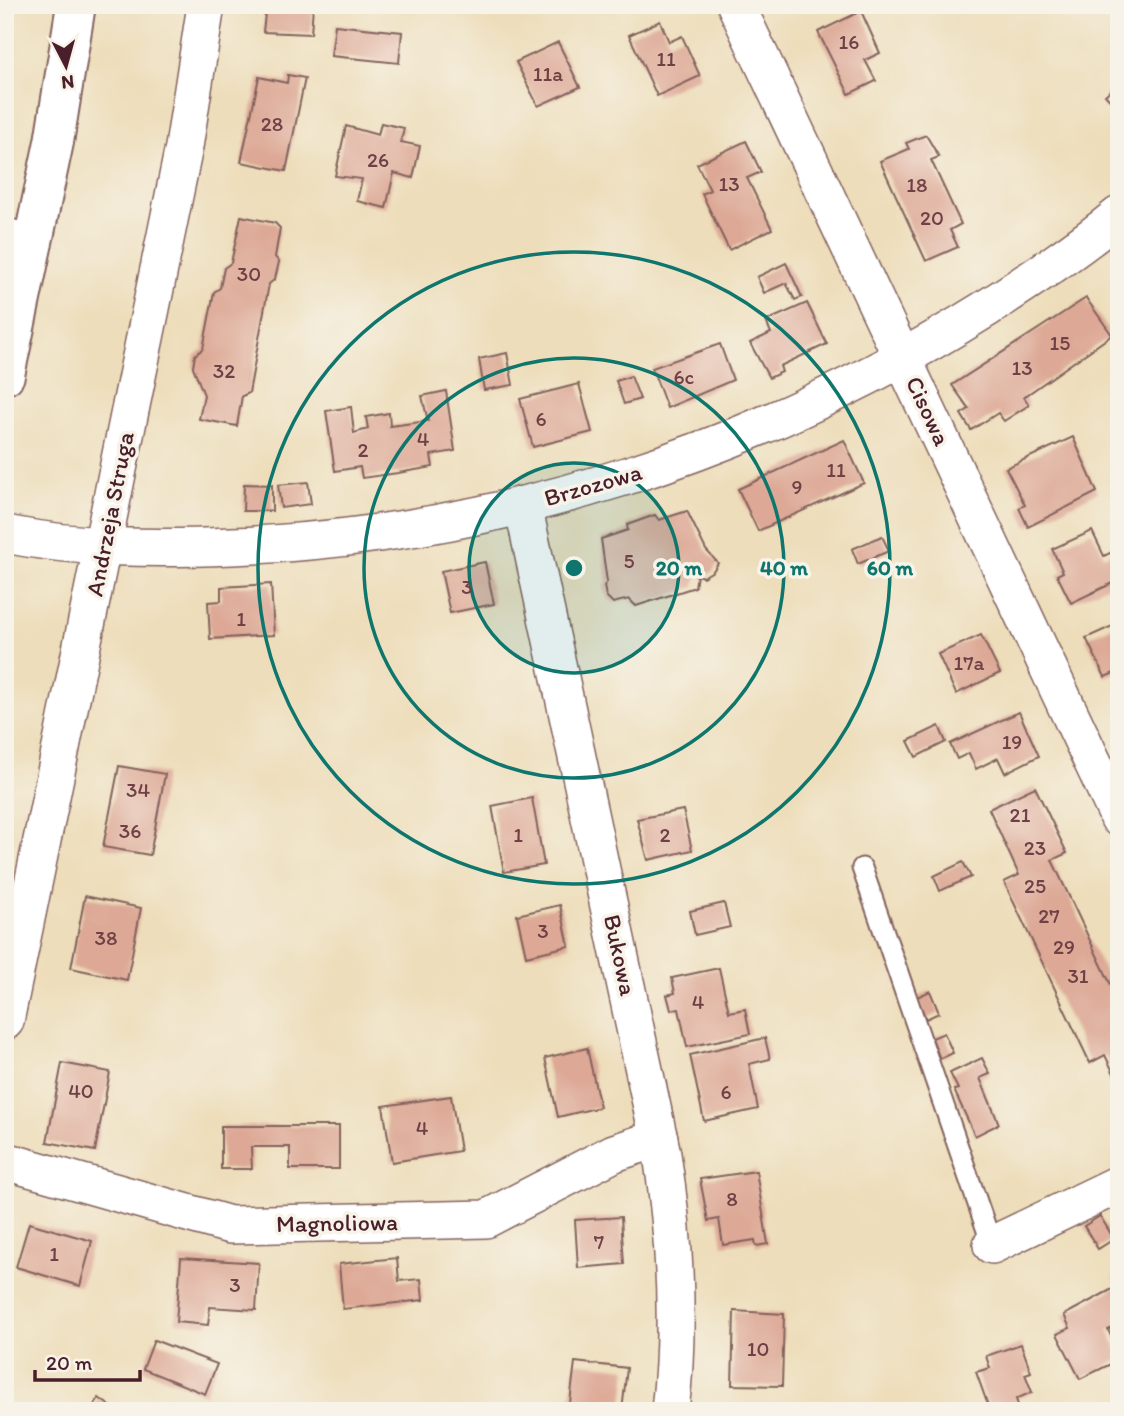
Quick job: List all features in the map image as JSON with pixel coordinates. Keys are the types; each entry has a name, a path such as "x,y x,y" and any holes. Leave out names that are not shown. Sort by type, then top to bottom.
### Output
{"main road":[{"path":"5,374 19,240 62,103 76,5"}],"street":[{"name":"Andrzeja Struga","path":"5,1021 184,147 206,5"},
{"name":"Cisowa","path":"736,5 1119,818"},
{"name":"Brzozowa","path":"5,534 49,542 104,545 200,547 279,544 397,530 523,505 614,480 707,448 795,411 903,357 1018,288 1119,215"},
{"name":"Bukowa","path":"523,505 659,1138 672,1228 675,1299 670,1411"},
{"name":"Magnoliowa","path":"5,1161 230,1225 486,1219 614,1153 659,1138"},
{"path":"992,1245 1119,1184"}],"lane":[{"path":"862,868 992,1245"}],"building":[{"path":"266,5 313,5 311,34 263,32"},
{"path":"861,11 880,53 865,60 876,81 849,94 818,32"},
{"path":"660,21 669,42 682,36 700,76 657,96 629,35"},
{"path":"335,25 402,32 399,63 331,56"},
{"path":"558,42 580,87 538,106 516,62"},
{"path":"288,75 305,78 286,171 241,162 259,77 287,83"},
{"path":"1119,83 1119,110 1105,95"},
{"path":"381,123 404,128 401,142 420,146 413,178 394,173 386,208 357,201 362,179 335,176 346,126 378,135"},
{"path":"926,135 939,157 931,160 961,224 950,230 958,247 926,261 880,161 909,149 906,143"},
{"path":"746,141 761,172 747,178 772,229 729,250 702,194 710,190 697,164"},
{"path":"241,216 275,223 280,228 275,257 279,262 275,279 269,284 249,393 242,396 237,426 199,419 204,395 193,367 195,355 203,349 214,292 220,288 224,268 231,263"},
{"path":"786,263 802,297 795,300 786,283 764,293 757,277"},
{"path":"1086,298 1112,335 1024,397 1029,405 1004,421 998,413 971,430 961,414 969,409 952,385"},
{"path":"807,303 827,344 780,366 782,372 769,378 750,343 771,333 766,321"},
{"path":"720,344 733,380 667,408 652,368"},
{"path":"507,353 513,385 484,390 479,359"},
{"path":"631,376 640,399 624,404 616,381"},
{"path":"579,384 592,432 533,447 520,399"},
{"path":"446,391 455,451 431,455 433,467 362,478 360,467 335,471 326,411 351,407 354,433 368,429 366,417 389,413 390,426 428,421 422,396"},
{"path":"1073,437 1097,492 1028,527 1019,508 1025,505 1006,468"},
{"path":"844,440 864,483 758,531 738,489"},
{"path":"308,482 311,504 281,508 278,485"},
{"path":"244,484 272,485 272,511 243,511"},
{"path":"687,511 706,550 718,563 713,571 703,577 697,575 695,587 636,606 629,599 613,603 606,596 604,586 607,582 601,539 628,530 627,525 655,515 659,520"},
{"path":"1092,531 1104,556 1114,551 1119,562 1119,580 1071,603 1057,575 1063,572 1052,549"},
{"path":"882,536 889,551 858,564 852,549"},
{"path":"485,562 494,604 450,613 441,571"},
{"path":"271,584 274,635 210,639 208,602 221,601 221,587"},
{"path":"1119,623 1119,671 1105,677 1086,638"},
{"path":"981,635 1000,673 956,694 938,654"},
{"path":"1019,712 1039,756 1005,773 998,758 976,769 969,753 957,759 950,744"},
{"path":"939,726 946,742 916,757 908,741"},
{"path":"119,766 165,774 150,855 103,847"},
{"path":"1035,787 1067,853 1052,860 1119,1002 1119,1084 1105,1055 1090,1063 1004,882 1019,875 989,809"},
{"path":"532,798 544,865 504,872 492,806"},
{"path":"683,810 692,850 648,860 637,819"},
{"path":"963,862 971,877 940,891 934,876"},
{"path":"85,896 141,908 127,980 71,968"},
{"path":"724,903 730,927 695,935 690,911"},
{"path":"560,905 569,946 526,956 517,915"},
{"path":"719,968 729,1012 745,1009 750,1034 687,1047 679,1009 671,1010 667,995 675,993 672,978"},
{"path":"930,991 939,1013 926,1019 917,997"},
{"path":"944,1033 953,1053 940,1059 932,1038"},
{"path":"765,1038 770,1059 749,1064 758,1109 704,1121 690,1055"},
{"path":"587,1048 600,1107 558,1117 545,1058"},
{"path":"982,1058 990,1074 980,1078 999,1124 975,1136 954,1090 958,1089 950,1073"},
{"path":"62,1063 110,1072 95,1151 47,1142"},
{"path":"451,1096 460,1151 392,1162 383,1106"},
{"path":"221,1126 339,1126 339,1169 290,1169 290,1147 251,1147 252,1169 221,1169"},
{"path":"756,1171 768,1244 756,1246 755,1240 723,1245 719,1219 708,1221 700,1179"},
{"path":"1100,1216 1114,1239 1098,1249 1084,1226"},
{"path":"621,1217 624,1264 578,1268 575,1220"},
{"path":"29,1223 92,1241 80,1286 16,1267"},
{"path":"181,1258 259,1263 256,1310 210,1307 208,1325 176,1322"},
{"path":"397,1258 399,1281 421,1279 423,1300 343,1309 339,1264"},
{"path":"1119,1273 1119,1324 1108,1330 1119,1352 1119,1360 1080,1379 1057,1334 1070,1328 1064,1315 1118,1286 1113,1277"},
{"path":"734,1311 784,1314 782,1386 732,1385"},
{"path":"154,1340 217,1364 205,1394 143,1369"},
{"path":"1021,1344 1031,1372 1025,1374 1032,1392 1016,1399 1020,1411 990,1411 976,1372 990,1368 986,1356"},
{"path":"575,1362 627,1368 622,1411 569,1411"},
{"path":"99,1398 117,1411 90,1411"}]}
